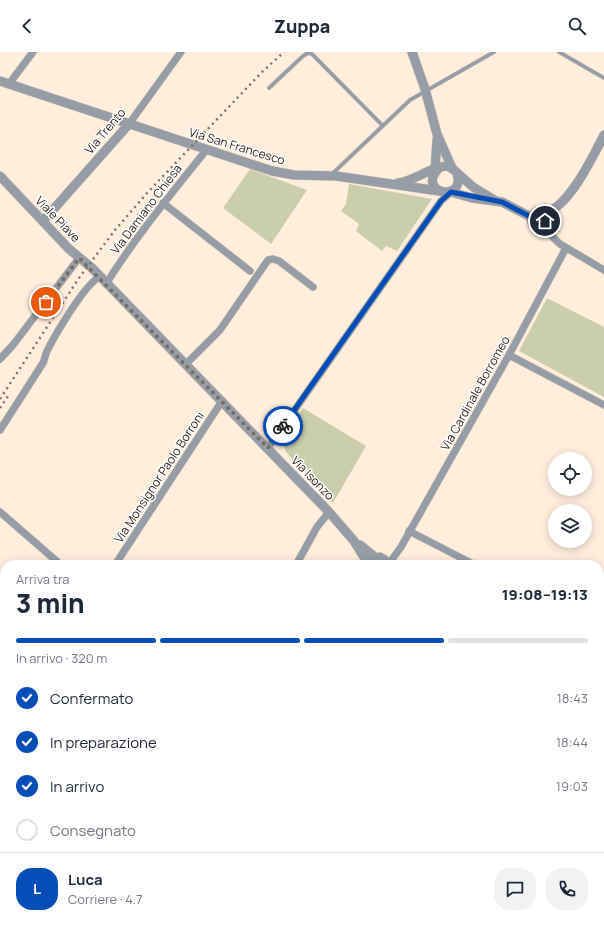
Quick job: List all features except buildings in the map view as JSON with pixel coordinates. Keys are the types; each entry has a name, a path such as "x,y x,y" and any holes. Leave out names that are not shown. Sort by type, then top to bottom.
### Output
{"street":[{"path":"9,84 33,52"},
{"name":"Via Trento","path":"43,221 129,124 181,52"},
{"path":"268,448 441,201 451,192 458,182 455,171 437,134 425,90 412,52"},
{"name":"Via San Francesco","path":"0,81 279,172 294,175 330,175 388,185 439,191"},
{"path":"437,134 436,170 432,180 436,188 439,191 496,201"},
{"path":"531,217 534,212 542,212 557,206 571,192 604,135"},
{"name":"Via Damiano Chiesa","path":"0,430 43,363 47,351 84,291 93,280 103,280 121,260 163,203 206,149"},
{"path":"436,170 443,166 455,171 473,187 496,201 531,217 533,224 540,225 566,248 604,270"},
{"name":"Via San Francesco","path":"388,185 410,181 436,170"},
{"name":"Viale Piave","path":"0,176 79,258 103,280"},
{"path":"163,203 250,271"},
{"path":"540,225 545,221 545,215 542,212"},
{"name":"Via Cardinale Borromeo","path":"392,560 401,547 509,354 566,248"},
{"path":"0,359 13,345 79,258"},
{"path":"186,364 220,330 268,260 274,259 279,261 313,287"},
{"name":"Via Isonzo","path":"103,280 268,448 373,560"},
{"path":"509,354 604,405"},
{"name":"Via Monsignor Paolo Borroni","path":"118,560 222,401"},
{"path":"0,512 55,560"},
{"path":"299,560 316,527 329,512"},
{"path":"409,531 465,560"},
{"path":"376,560 401,547"}],"lane":[{"path":"330,175 410,100 425,90 494,52"},
{"path":"559,52 604,78"},
{"path":"269,88 303,56 308,53 312,54 382,125"}],"green space":[{"path":"250,169 307,190 271,244 223,208"},
{"path":"349,184 432,199 397,251 386,246 382,251 356,231 359,224 341,211 346,204"},
{"path":"547,298 604,327 604,397 519,351"},
{"path":"303,408 366,446 333,503 286,452 284,446 285,434 288,428"}],"railway":[{"path":"0,399 79,278 115,230 148,192 261,73 284,52"},
{"path":"0,408 8,396"}],"way so far":[{"path":"46,302 79,258 92,268 110,289 268,448 283,426"}],"route":[{"path":"283,426 444,197 451,192 472,198 496,201 507,204 531,217 532,222 535,225 543,224 545,221"}]}
